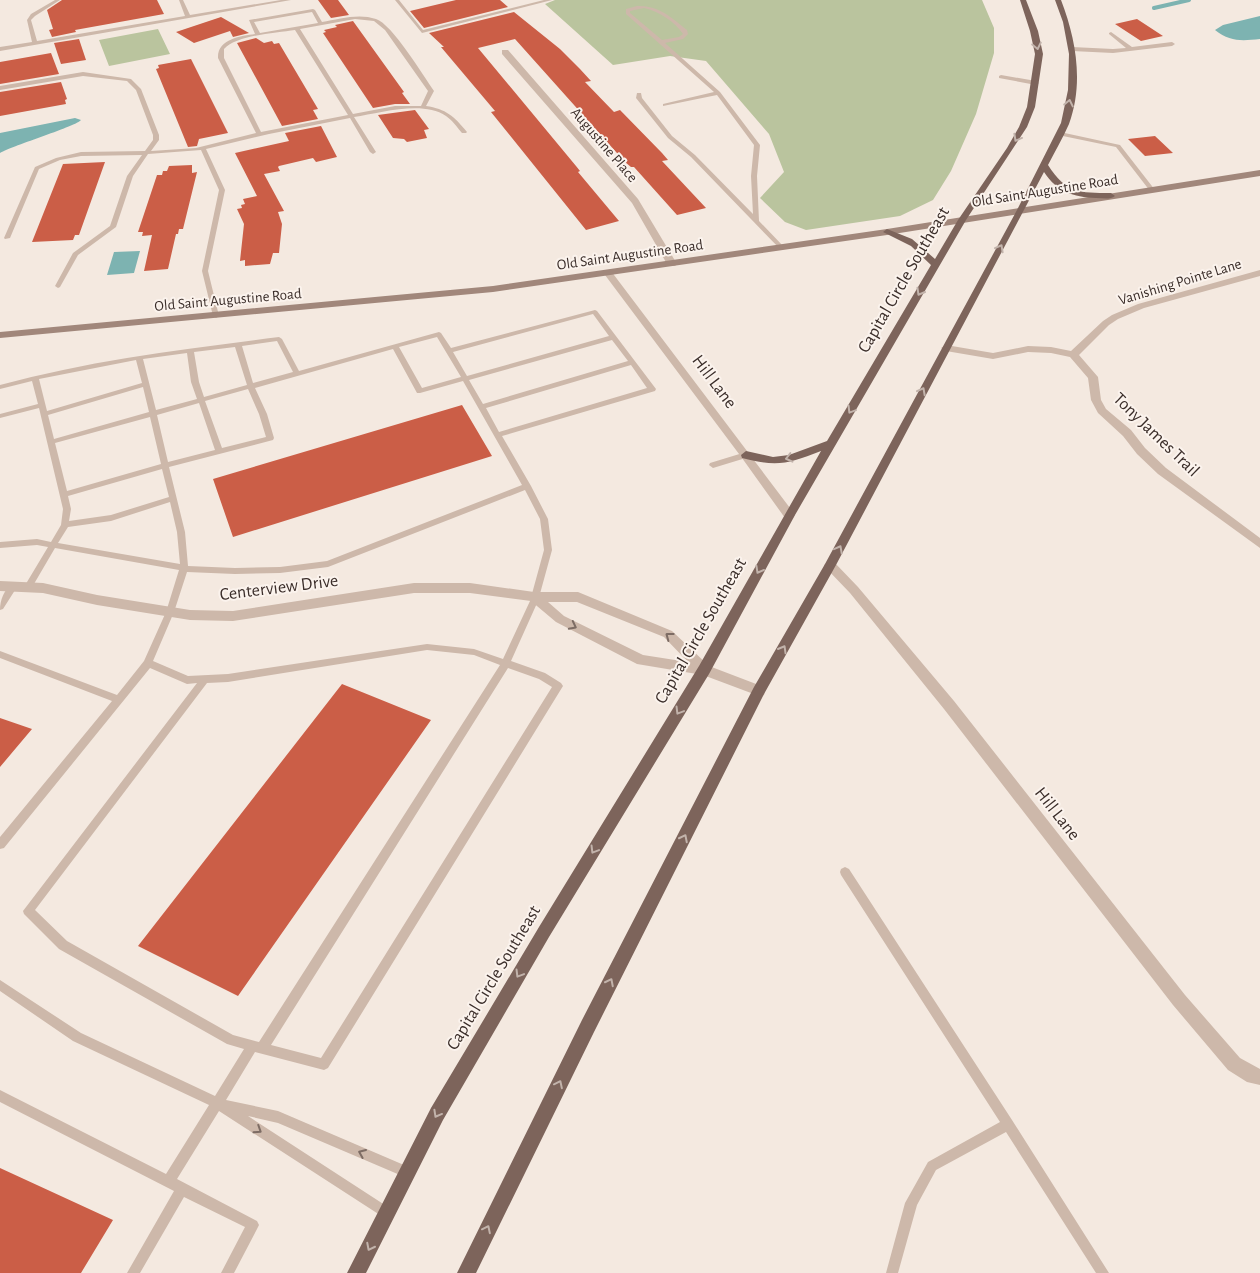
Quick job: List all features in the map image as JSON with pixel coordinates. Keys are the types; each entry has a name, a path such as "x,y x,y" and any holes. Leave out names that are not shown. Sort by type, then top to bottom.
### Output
{"main road":[{"name":"Capital Circle Southeast","path":"356,1273 437,1114 524,965 704,670 789,516 962,220 1023,127 1031,107 1039,54 1034,30 1023,0"},
{"path":"466,1273 588,1026 759,691 830,565 1060,134 1065,123 1072,90 1072,49 1058,0"},
{"path":"1044,165 1056,184 1065,190 1083,195 1111,196"},
{"path":"887,232 917,245 936,266"},
{"path":"746,455 773,461 790,459 832,443"}],"street":[{"name":"Augustine Place","path":"505,52 634,201 647,219 658,244 672,264"},
{"name":"Old Saint Augustine Road","path":"0,335 493,289 782,248 1260,173"},
{"name":"Vanishing Pointe Lane","path":"1073,355 1106,322 1141,306 1260,272"},
{"name":"Hill Lane","path":"608,273 746,455 789,516"},
{"path":"946,348 993,356 1028,349 1050,350 1073,355"},
{"name":"Tony James Trail","path":"1073,355 1093,377 1096,400 1102,411 1127,433 1141,451 1162,471 1260,544"},
{"name":"Hill Lane","path":"830,565 854,590 948,705 1179,1000 1234,1064 1253,1076 1260,1077"},
{"name":"Centerview Drive","path":"0,586 28,588 190,615 233,616 414,588 470,588 534,597 578,598 668,634 704,670"},
{"name":"Centerview Drive","path":"534,597 560,619 642,660 704,670 759,691"}],"lane":[{"path":"35,43 29,20 33,15 58,0"},
{"path":"181,0 188,17"},
{"path":"0,49 289,0"},
{"path":"397,0 422,32 550,0"},
{"path":"661,42 681,38 686,34 685,31 656,6 644,5 628,10 628,13 718,93 757,145 754,176 756,221"},
{"path":"258,34 251,22 313,10 320,23"},
{"path":"260,135 221,58 220,52 222,47 230,42 258,34 320,23 366,18 382,24 431,91 422,108"},
{"path":"296,27 373,152"},
{"path":"1111,33 1131,49"},
{"path":"1072,49 1113,51 1172,44"},
{"path":"0,88 83,74 130,80 138,89 156,135 156,140 130,176 113,226 75,254 58,286"},
{"path":"1001,77 1036,83"},
{"path":"665,105 718,93"},
{"path":"639,94 639,98 670,137 693,156 782,248"},
{"path":"7,238 37,168 46,163 81,154 146,153 204,148 395,108 422,108 446,114 464,132"},
{"path":"1060,134 1118,146 1152,190"},
{"path":"204,148 222,190 205,271 216,316"},
{"path":"449,351 595,312 652,389 497,435"},
{"path":"51,442 153,412 251,387 439,334 527,486 544,519 548,550 534,597 506,663 258,1047 217,1103 168,1182"},
{"path":"394,347 420,391 614,337"},
{"path":"0,387 35,376 139,357 279,339 297,374"},
{"path":"63,495 165,465 270,438 263,414 251,387 238,344"},
{"path":"190,350 195,382 203,400 219,451"},
{"path":"0,845 148,663 170,612 184,568 181,532 139,357"},
{"path":"481,407 633,362"},
{"path":"28,588 65,525 67,509 35,376"},
{"path":"44,414 146,384"},
{"path":"0,416 42,404"},
{"path":"713,465 746,455"},
{"path":"0,545 37,542 184,568 244,571 280,570 328,564 527,486"},
{"path":"65,525 111,518 173,498"},
{"path":"0,607 13,587"},
{"path":"148,663 187,680 205,678 263,673 428,647 474,652 542,676 558,686 324,1064 231,1040 63,945 28,911 205,678"},
{"path":"0,654 118,699"},
{"path":"845,872 1103,1273"},
{"path":"0,985 77,1037 217,1103 387,1213"},
{"path":"0,1096 253,1226 227,1273"},
{"path":"217,1103 278,1117 407,1172"},
{"path":"892,1273 911,1203 932,1166 1008,1124"},
{"path":"133,1273 182,1188"}],"green space":[{"path":"555,0 982,0 994,28 994,53 976,114 951,171 933,200 900,216 806,230 785,222 760,198 784,172 769,134 706,61 670,56 613,65 545,4"},
{"path":"158,29 170,54 109,66 99,40"}],"water":[{"path":"1260,16 1260,39 1231,39 1215,30 1223,25"},
{"path":"75,118 81,120 69,127 0,153 0,133"},
{"path":"140,251 134,273 107,275 114,252"}],"building":[{"path":"62,0 157,0 164,14 75,30 76,32 52,37 49,30 53,29 47,10"},
{"path":"318,0 338,0 349,15 331,18"},
{"path":"456,0 500,0 508,7 424,28 410,11"},
{"path":"514,12 560,49 580,69 591,81 585,82 614,112 620,110 662,153 668,160 662,161 706,208 677,215 634,167 625,162 515,39 478,48 619,221 586,230 491,112 495,111 441,47 444,47 429,33"},
{"path":"221,17 249,33 233,37 230,31 194,43 176,32"},
{"path":"1137,19 1163,36 1141,41 1115,24"},
{"path":"353,21 404,92 402,93 410,104 395,104 373,108 323,33 326,32 324,30 337,27 335,25"},
{"path":"256,38 264,43 272,41 274,44 279,43 318,109 313,110 318,119 282,126 237,43"},
{"path":"79,39 86,60 61,64 54,43"},
{"path":"51,53 59,74 0,84 0,62"},
{"path":"191,59 228,133 199,139 197,146 188,147 156,69 159,68 158,65"},
{"path":"61,82 67,99 65,100 66,104 0,116 0,92"},
{"path":"415,110 429,129 424,130 427,138 407,142 404,139 393,138 378,115"},
{"path":"321,126 337,157 316,162 313,158 279,166 280,171 264,174 284,211 278,212 282,224 279,253 273,253 270,264 245,266 245,260 240,261 244,224 237,209 242,208 241,205 245,204 243,199 257,196 235,153 289,141 285,133"},
{"path":"1155,136 1173,153 1145,156 1128,139"},
{"path":"105,162 79,235 75,235 73,240 32,242 63,164"},
{"path":"192,165 192,173 197,172 183,229 179,229 178,234 176,234 168,269 144,271 152,235 142,236 143,232 138,232 157,175 162,175 163,171 167,171 169,166"},
{"path":"462,405 492,456 233,537 213,479"},
{"path":"342,684 431,720 238,996 138,946"},
{"path":"0,718 32,729 0,767"},
{"path":"0,1168 113,1220 81,1273 0,1273"}],"waterway":[{"path":"1154,8 1189,0"}]}
